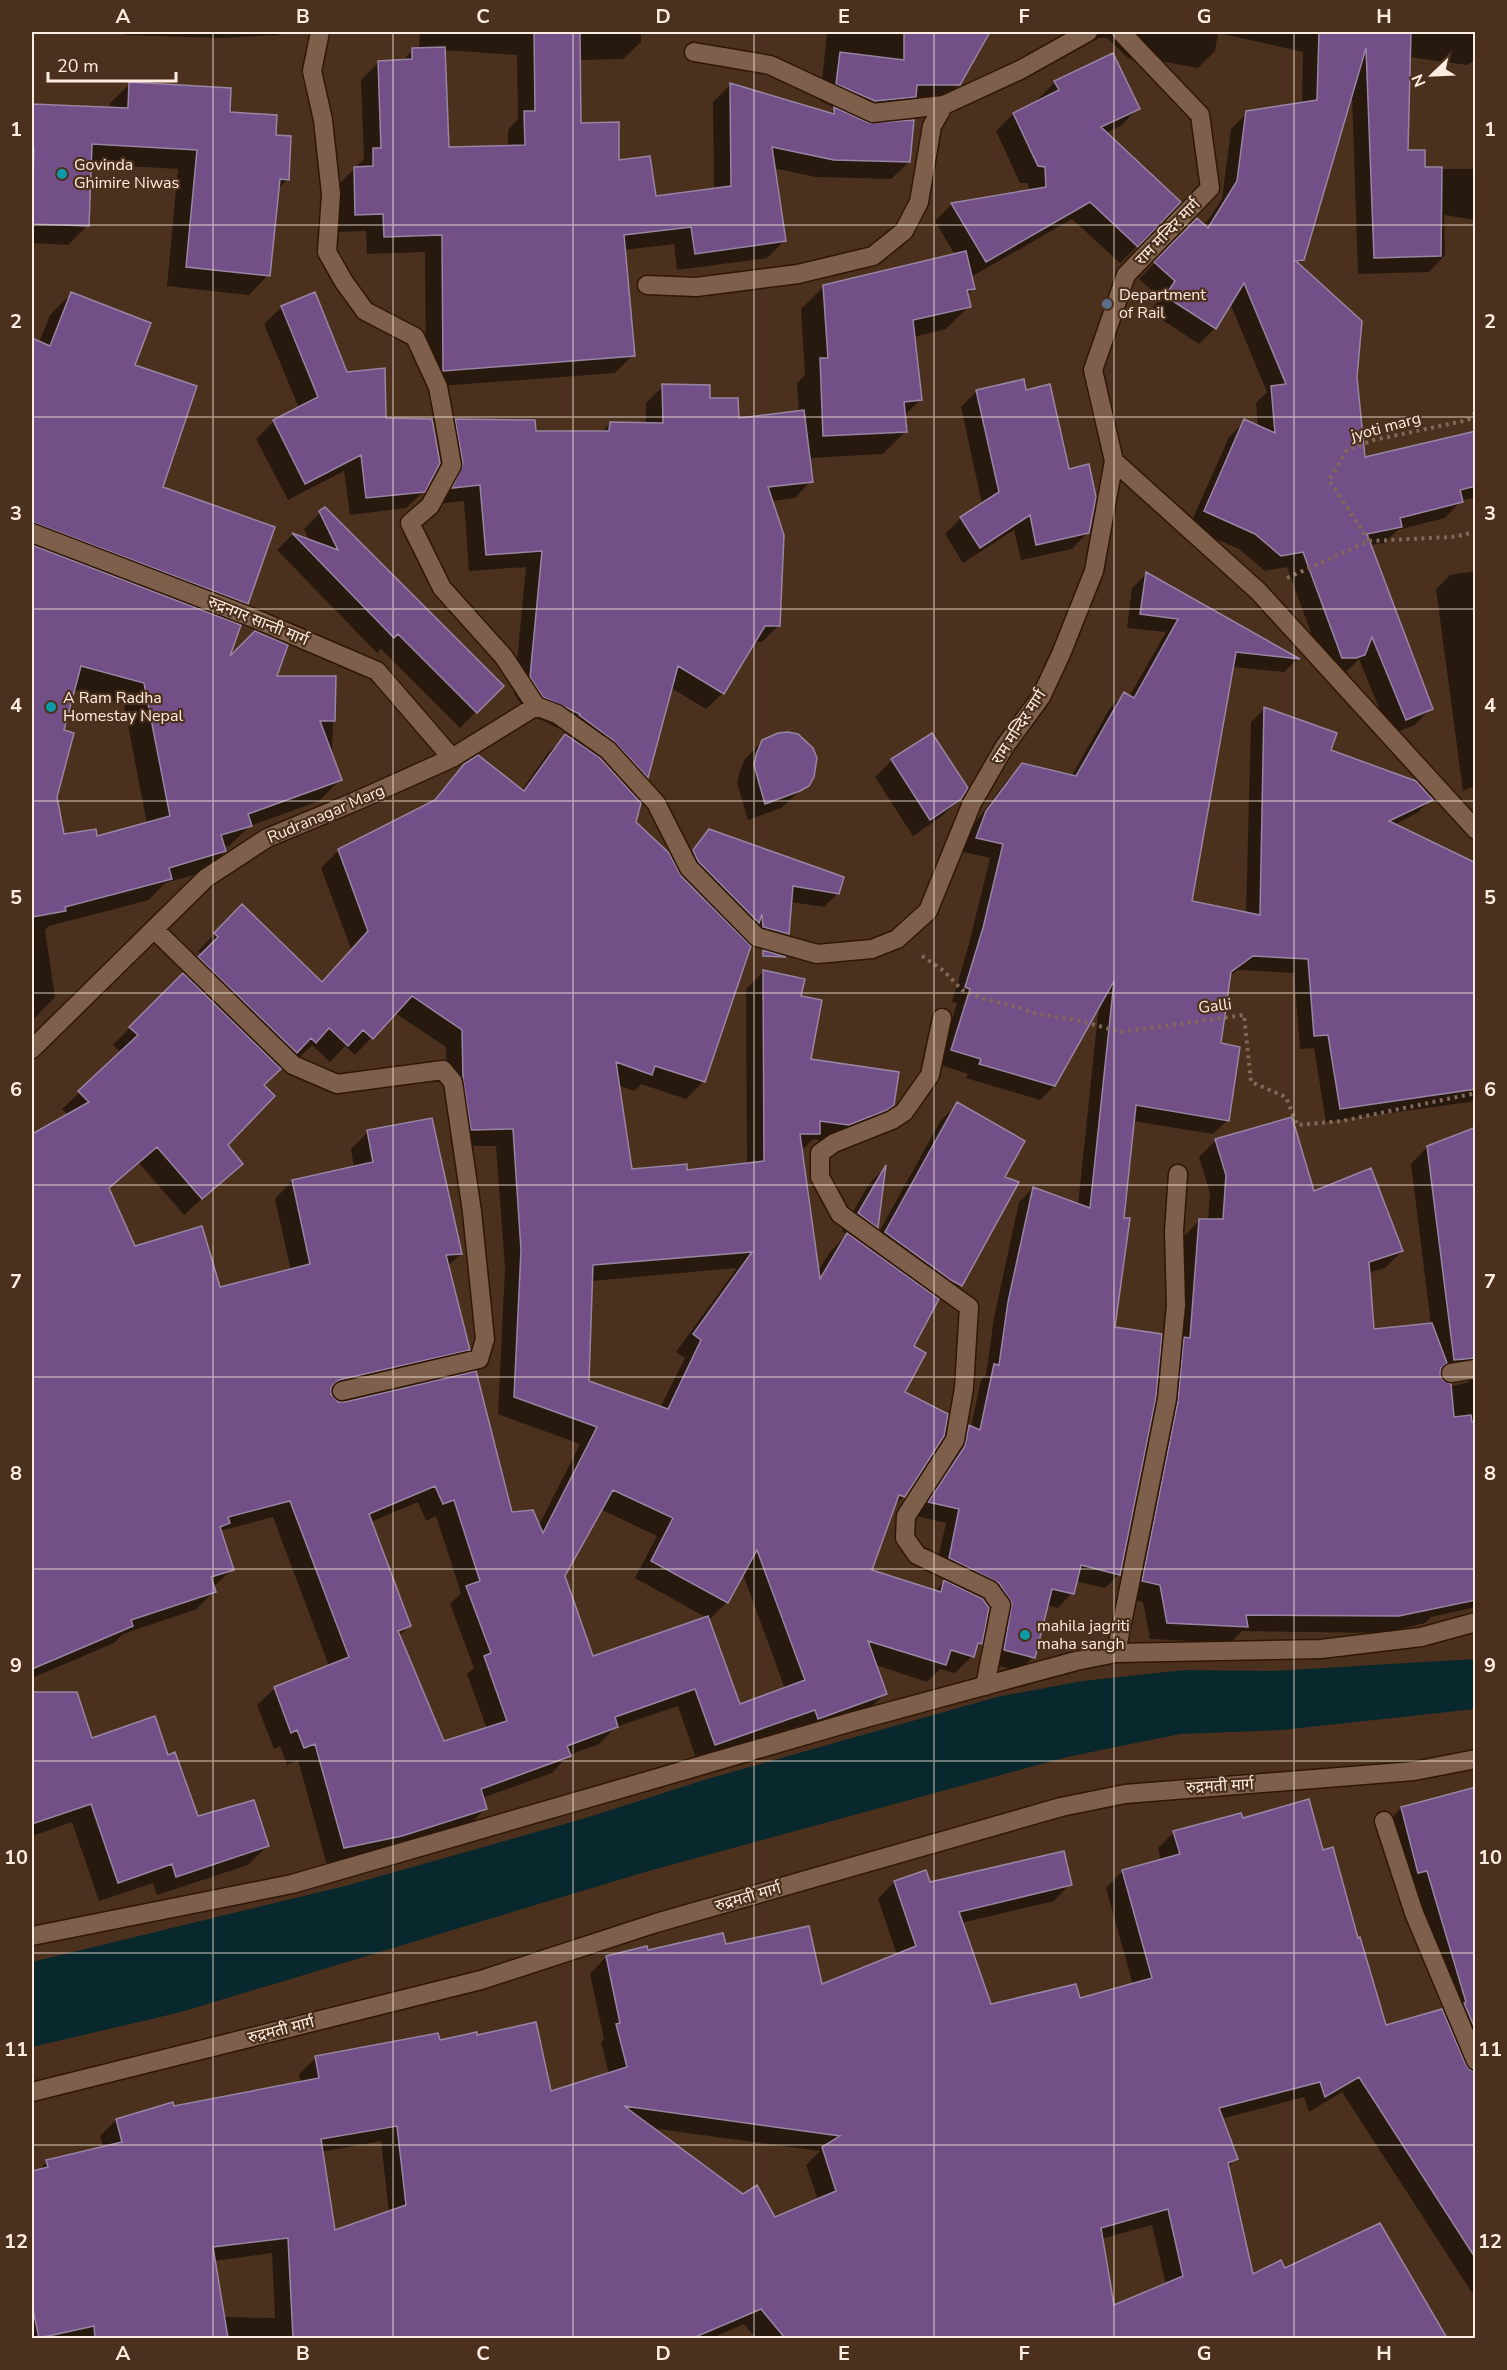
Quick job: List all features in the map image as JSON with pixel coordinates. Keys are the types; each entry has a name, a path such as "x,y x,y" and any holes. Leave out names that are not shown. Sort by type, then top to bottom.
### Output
{"street":[{"path":"321,32 312,71 323,120 331,194 327,252 344,282 365,311 415,337 438,387 444,419 452,465 430,506 410,523 442,588 504,657 536,706"},
{"path":"694,52 770,64 873,113 944,105 1020,70 1088,32"},
{"name":"राम मन्दिर मार्ग","path":"536,706 557,714 608,750 656,803 688,868 757,937 817,954 872,949 897,939 928,911 972,803 1005,746 1041,697 1095,571 1114,461 1093,370 1126,275 1210,188 1200,115 1121,32"},
{"path":"647,285 696,287 798,273 873,256 904,231 919,202 932,126 944,105"},
{"path":"1114,461 1258,591 1468,811 1476,830"},
{"name":"रुद्रनगर सान्ती मार्ग","path":"32,533 251,617 377,671 452,758"},
{"name":"Rudranagar Marg","path":"32,1049 206,878 267,838 452,758 536,706"},
{"path":"154,929 293,1065 337,1084 443,1070 453,1082 472,1212 485,1339 479,1359 342,1391"},
{"path":"942,1018 930,1074 904,1112 892,1120 834,1143 820,1154 820,1177 840,1214 969,1307 964,1388 955,1440 906,1516 905,1538 917,1555 990,1590 1001,1605 984,1686"},
{"path":"1116,1653 1167,1399 1176,1305 1174,1231 1178,1174"},
{"path":"1451,1373 1476,1369"},
{"path":"32,1936 292,1884 851,1722 1076,1661 1116,1653 1321,1649 1421,1637 1476,1622"},
{"name":"रुद्रमती मार्ग","path":"32,2092 481,1980 656,1923 1061,1808 1125,1794 1414,1771 1476,1759"},
{"path":"1384,1821 1414,1913 1476,2061"}],"path":[{"name":"jyoti marg","path":"1369,541 1329,480 1347,450 1374,440 1468,420 1476,412"},
{"path":"1258,591 1369,541 1452,537 1476,532"},
{"name":"Galli","path":"897,939 944,971 962,990 1037,1014 1077,1020 1121,1032 1244,1014 1251,1082 1286,1097 1297,1125 1342,1121 1476,1093"}],"water":[{"path":"1475,1659 1475,1709 1282,1730 1180,1734 1067,1757 645,1872 181,2012 32,2047 32,1962 349,1885 589,1817 704,1780 997,1697 1082,1681 1185,1670 1273,1671"}],"building":[{"path":"534,32 580,32 581,123 619,122 619,160 650,156 656,196 731,186 730,83 834,114 834,107 869,123 914,120 910,162 834,160 772,147 786,241 695,254 691,227 624,235 635,356 443,371 442,235 384,237 383,214 355,215 354,167 373,166 373,148 381,148 378,61 412,59 412,48 445,47 449,147 525,145 524,111 535,111"},
{"path":"904,32 990,32 960,85 917,85 916,97 875,101 836,84 840,52 904,60"},
{"path":"1319,32 1411,32 1408,150 1425,150 1425,167 1442,167 1441,256 1374,258 1366,48 1304,260 1296,261 1362,321 1357,377 1365,457 1476,431 1476,486 1460,490 1463,502 1400,518 1402,527 1367,534 1433,709 1406,720 1372,637 1365,655 1356,658 1342,658 1303,552 1281,556 1255,534 1204,511 1244,419 1275,433 1271,386 1286,384 1244,283 1216,329 1165,296 1175,281 1154,262 1197,218 1208,228 1237,181 1246,111 1317,100"},
{"path":"1113,53 1140,109 1101,127 1181,202 1138,247 1090,202 986,262 951,203 1046,187 1045,167 1038,166 1013,113 1059,90 1054,81"},
{"path":"129,82 231,88 230,112 277,115 276,135 291,136 289,180 280,179 270,276 186,267 197,150 92,144 89,226 32,224 34,148 32,148 32,104 128,108"},
{"path":"966,251 975,289 967,290 971,307 913,320 922,400 904,402 907,432 823,436 820,358 828,358 823,285"},
{"path":"71,292 151,323 135,365 197,386 163,487 275,527 248,604 32,522 32,338 50,346"},
{"path":"315,292 347,372 385,368 386,418 432,419 440,463 425,492 366,498 361,455 305,484 273,420 318,397 281,306"},
{"path":"1024,379 1026,390 1050,384 1069,469 1089,464 1096,497 1089,533 1036,545 1030,515 980,548 960,517 999,492 976,390"},
{"path":"662,384 710,385 710,398 738,398 739,418 804,410 813,482 768,487 784,535 780,626 765,626 724,694 678,666 648,778 614,741 580,714 543,697 530,677 542,551 486,555 480,485 452,488 463,464 455,419 535,420 536,431 609,431 610,422 663,423"},
{"path":"325,507 504,686 477,713 398,634 394,638 292,533 338,550 319,511"},
{"path":"32,545 241,625 230,656 255,631 288,645 277,676 336,676 335,721 320,721 342,780 248,814 252,826 221,835 226,851 169,868 172,879 65,907 66,911 32,917","holes":["81,666 144,683 170,816 97,836 96,829 64,834 57,797 74,733 64,730"]},
{"path":"1146,572 1300,659 1236,652 1192,901 1260,915 1264,707 1337,733 1331,750 1416,781 1433,800 1389,821 1476,863 1476,1089 1340,1109 1328,1035 1314,1036 1308,959 1253,956 1231,972 1221,1043 1240,1047 1229,1121 1136,1105 1124,1218 1130,1218 1115,1327 1162,1334 1156,1397 1120,1575 1081,1565 1074,1594 1052,1589 1035,1658 1004,1650 1012,1603 999,1583 949,1558 959,1509 928,1502 965,1446 969,1425 980,1430 994,1364 999,1365 1008,1302 1033,1187 1090,1208 1114,981 1055,1086 979,1064 981,1059 951,1050 970,989 965,987 983,928 1003,844 976,838 986,811 1022,763 1076,776 1124,692 1134,698 1178,619 1140,614"},
{"path":"778,733 798,734 813,748 817,758 814,777 809,786 800,791 765,804 754,765 756,755 762,740"},
{"path":"932,733 968,788 961,799 930,820 891,759"},
{"path":"565,734 600,758 641,803 636,822 669,853 681,876 751,946 705,1082 655,1066 652,1075 616,1062 632,1169 687,1164 687,1170 764,1161 763,970 805,979 801,996 822,1000 811,1059 899,1072 894,1105 887,1110 849,1125 820,1121 820,1134 800,1134 820,1279 847,1233 939,1299 914,1346 926,1353 905,1392 948,1414 944,1436 905,1497 899,1495 872,1570 941,1592 944,1580 983,1599 989,1608 982,1644 978,1643 974,1657 951,1650 946,1665 868,1641 887,1694 818,1719 815,1710 715,1745 695,1689 615,1717 618,1727 567,1746 571,1756 481,1789 487,1809 402,1836 344,1848 315,1744 304,1748 297,1730 291,1733 274,1687 349,1657 290,1501 228,1517 230,1523 220,1527 234,1570 211,1577 216,1592 131,1620 133,1626 32,1669 32,1134 89,1102 78,1091 138,1035 129,1027 183,973 281,1069 264,1085 275,1096 228,1145 243,1164 202,1199 157,1147 109,1188 135,1246 202,1226 220,1287 310,1264 292,1180 373,1162 367,1130 432,1118 462,1254 446,1255 470,1350 339,1380 331,1387 331,1394 338,1402 345,1402 476,1371 512,1512 533,1510 543,1533 597,1427 514,1397 521,1250 513,1129 471,1130 463,1079 462,1030 412,996 373,1039 363,1030 348,1046 329,1028 316,1043 311,1038 297,1053 198,957 218,937 214,933 242,904 322,982 368,931 338,849 435,800 464,764 478,755 524,791","holes":["752,1252 693,1334 701,1340 668,1409 589,1381 593,1265","435,1486 443,1504 454,1500 480,1581 466,1586 491,1653 484,1656 507,1721 444,1741 398,1631 411,1626 369,1514","613,1490 673,1518 651,1561 728,1603 757,1550 805,1680 740,1704 708,1616 593,1656 565,1576"]},
{"path":"709,829 844,877 839,894 793,886 789,934 763,927 762,914 759,923 698,861 693,850"},
{"path":"763,950 786,957 763,956"},
{"path":"957,1102 1025,1141 1005,1177 1019,1182 962,1286 885,1232"},
{"path":"1292,1117 1314,1191 1371,1168 1403,1251 1369,1262 1374,1329 1432,1323 1447,1363 1441,1368 1440,1374 1443,1380 1451,1384 1454,1417 1471,1415 1472,1422 1476,1422 1476,1600 1399,1616 1246,1615 1248,1627 1167,1623 1160,1585 1142,1581 1178,1401 1184,1337 1190,1338 1199,1219 1223,1219 1226,1175 1215,1139"},
{"path":"1476,1127 1476,1358 1454,1360 1427,1146"},
{"path":"886,1165 878,1228 858,1213"},
{"path":"32,1692 77,1692 92,1738 155,1716 168,1755 175,1752 198,1816 254,1800 269,1846 176,1877 172,1864 118,1883 91,1804 32,1824"},
{"path":"1476,1787 1476,2031 1464,2003 1466,2002 1427,1871 1418,1873 1401,1807"},
{"path":"1309,1799 1323,1850 1333,1847 1358,1938 1360,1937 1386,2025 1442,2009 1466,2065 1470,2070 1476,2072 1476,2259 1359,2077 1325,2097 1320,2082 1219,2108 1238,2159 1228,2163 1253,2274 1281,2260 1285,2268 1380,2223 1447,2338 785,2338 761,2309 693,2338 293,2338 288,2238 213,2247 228,2338 95,2338 94,2326 39,2338 32,2305 32,2171 48,2167 46,2160 122,2142 116,2119 173,2102 174,2106 319,2078 315,2056 438,2033 440,2040 477,2032 477,2035 536,2022 551,2091 627,2067 616,2024 620,2023 606,1956 647,1946 648,1950 723,1933 726,1944 809,1926 822,1984 916,1946 894,1881 926,1870 930,1882 1064,1851 1072,1885 959,1912 991,2004 1076,1984 1080,1998 1152,1978 1122,1870 1180,1854 1173,1831 1241,1813 1243,1818","holes":["624,2106 840,2136 822,2147 836,2191 775,2217 757,2185 743,2194","397,2126 406,2205 335,2230 321,2139","1168,2209 1183,2276 1114,2305 1101,2228"]}],"place":[{"name":"Govinda Ghimire Niwas","path":"62,174"},
{"name":"Department of Rail","path":"1107,304"},
{"name":"A Ram Radha Homestay Nepal","path":"51,707"},
{"name":"mahila jagriti maha sangh","path":"1025,1635"}]}
